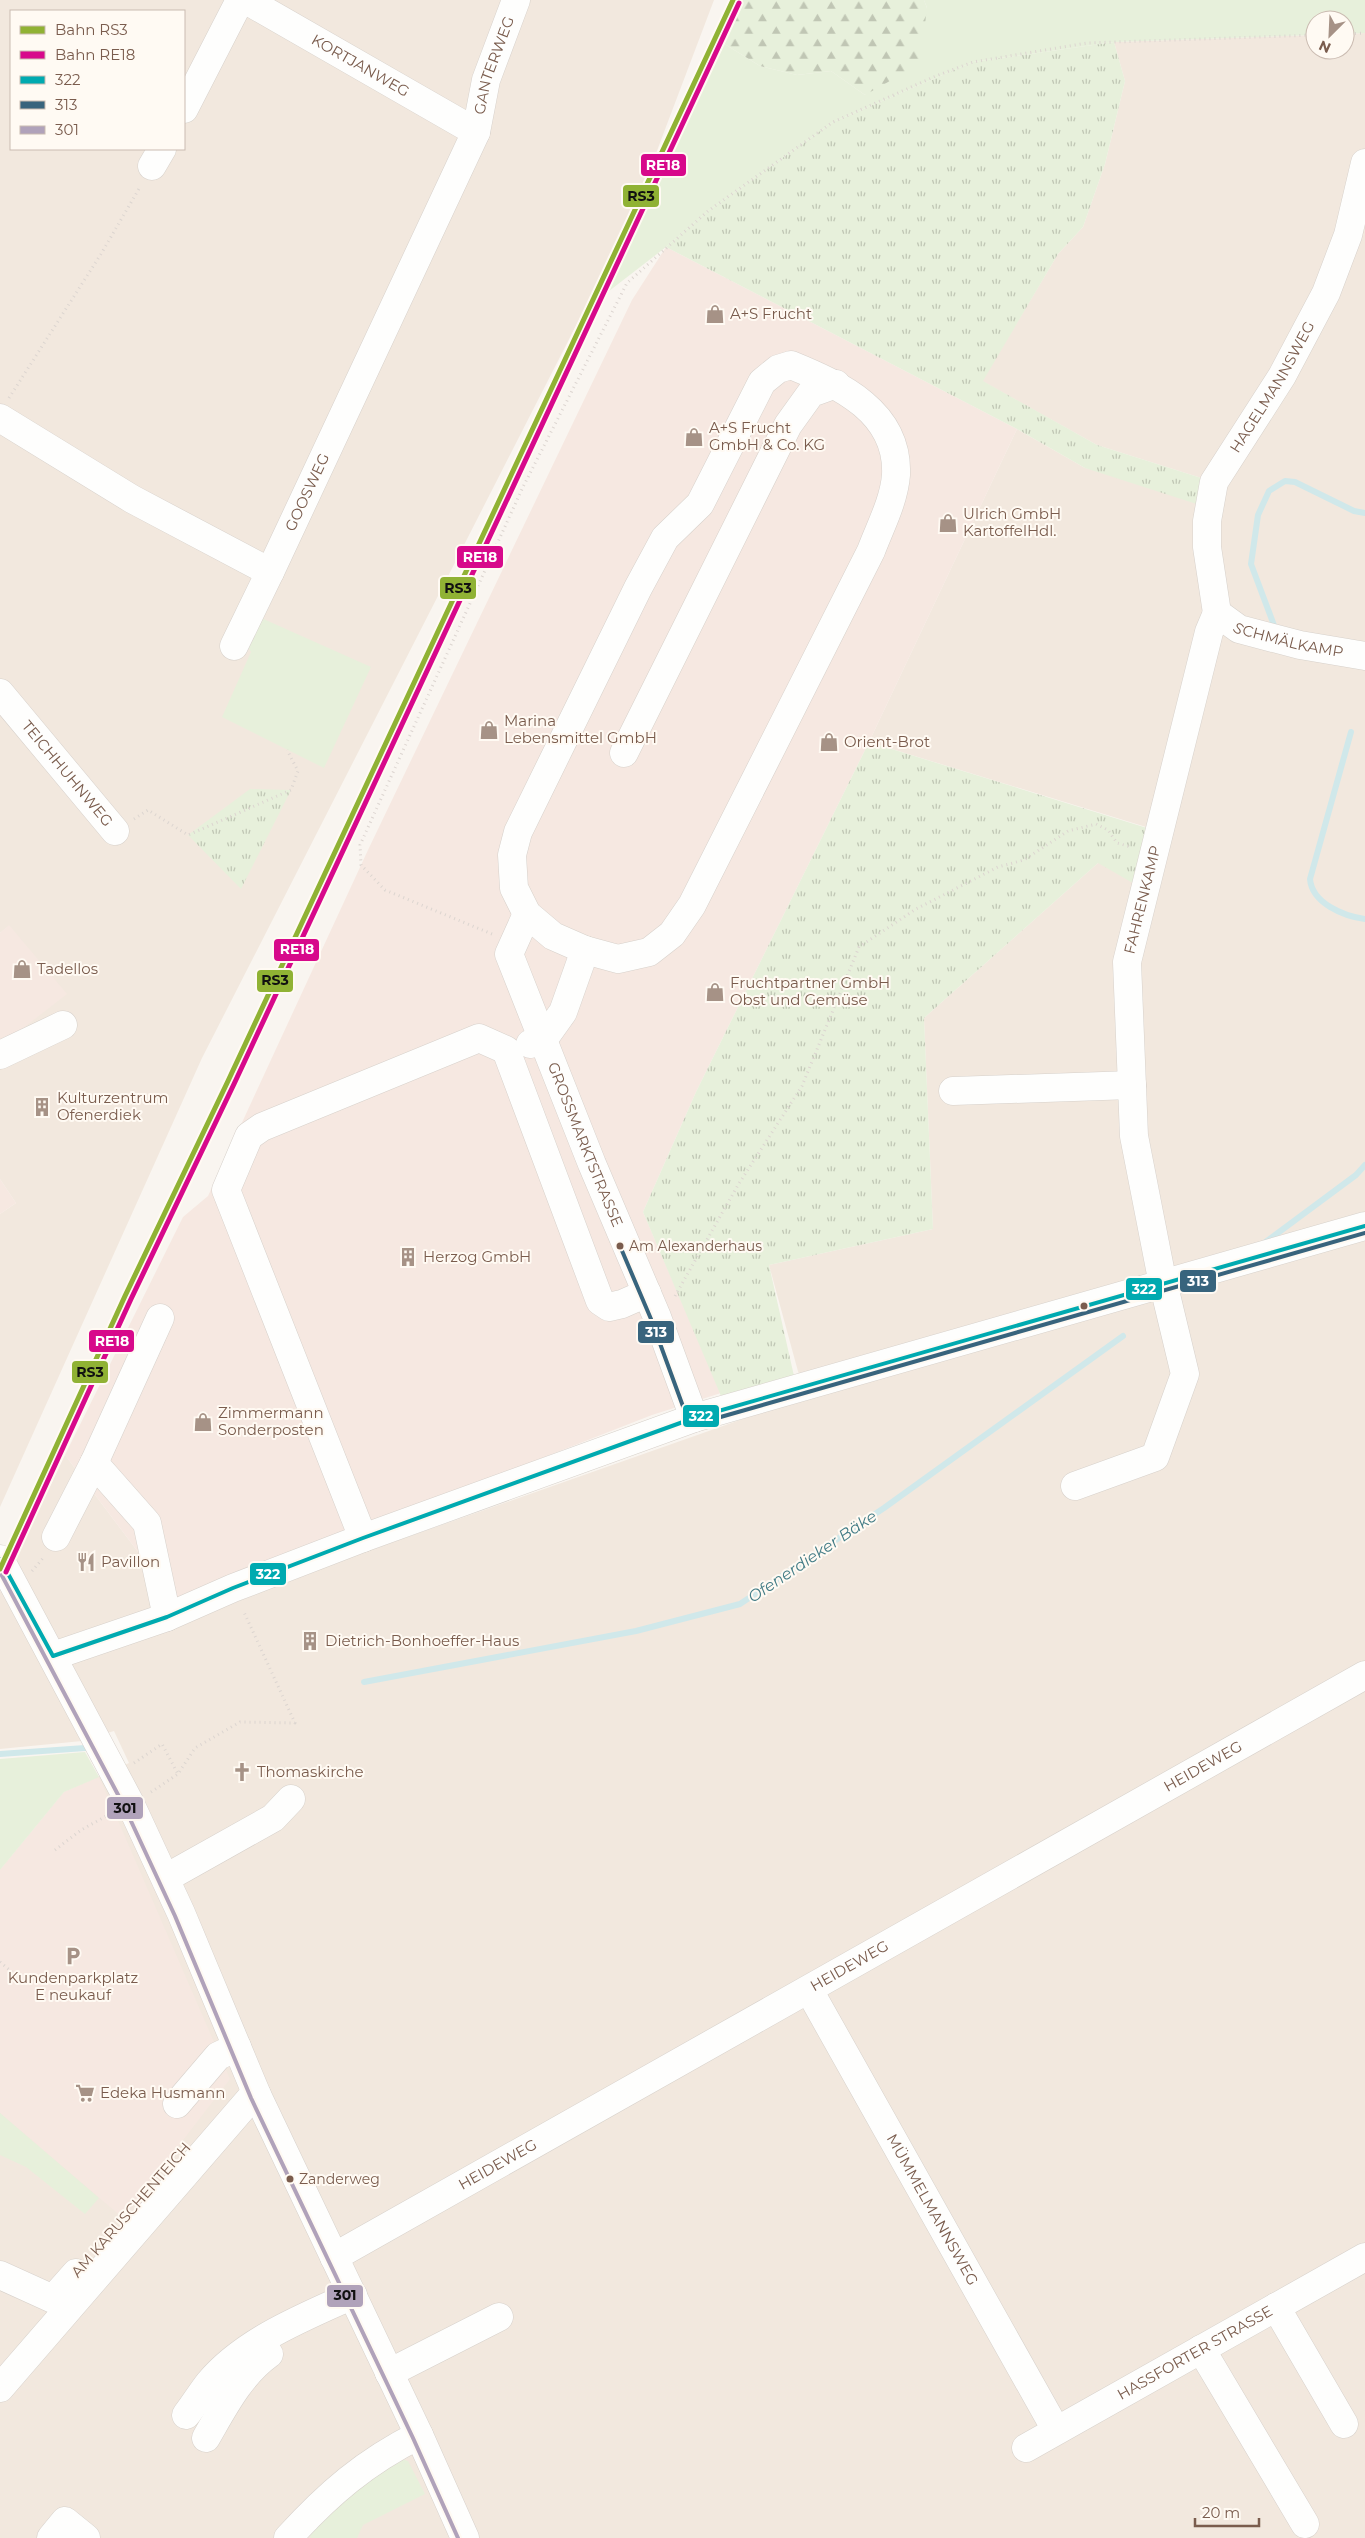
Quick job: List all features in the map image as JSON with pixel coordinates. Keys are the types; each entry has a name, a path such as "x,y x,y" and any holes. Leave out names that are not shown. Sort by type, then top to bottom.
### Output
{"street":[{"path":"185,107 240,0"},
{"name":"KORTJANWEG","path":"246,0 476,132"},
{"name":"GANTERWEG","path":"476,132 486,80 516,0"},
{"name":"GOOSWEG","path":"234,646 476,132"},
{"name":"HAGELMANNSWEG","path":"1217,613 1206,547 1207,521 1214,482 1282,376 1326,292 1348,235 1365,163"},
{"path":"791,365 836,384 863,403 888,431 894,451 896,475 888,506 871,551 692,905 672,934 649,952 618,959 585,950 553,936 527,914 514,888 512,855 518,832 625,614 665,538 700,504 762,382 778,369 791,365"},
{"path":"624,753 788,425 811,393 836,384"},
{"path":"2,412 132,499 270,572"},
{"name":"SCHMÄLKAMP","path":"1217,613 1240,629 1300,645 1365,656"},
{"name":"FAHRENKAMP","path":"1075,1486 1155,1457 1185,1374 1163,1283 1134,1136 1127,962 1208,632 1217,613"},
{"name":"TEICHHUHNWEG","path":"0,693 115,831"},
{"path":"509,954 527,914"},
{"path":"363,1538 226,1190 249,1136 262,1127 479,1038 506,1050 543,1040 563,1012 585,950"},
{"name":"GROSSMARKTSTRASSE","path":"509,954 652,1305 694,1418"},
{"path":"0,1055 63,1026"},
{"path":"506,1050 600,1301 609,1307 622,1304 652,1305"},
{"path":"964,1085 1132,1076"},
{"path":"53,1656 167,1617 233,1588 363,1538 694,1418 1365,1226"},
{"path":"56,1537 94,1463 160,1318"},
{"path":"94,1463 147,1523 167,1617"},
{"path":"0,1559 53,1656 142,1797 166,1878 254,2087 419,2435 465,2538"},
{"name":"HEIDEWEG","path":"334,2257 1365,1675"},
{"path":"166,1878 273,1818 291,1800"},
{"name":"MÜMMELMANNSWEG","path":"809,1990 1056,2430"},
{"path":"177,2104 218,2056 237,2047"},
{"name":"AM KARUSCHENTEICH","path":"0,2275 53,2299 243,2083 254,2087"},
{"path":"0,2388 250,2099 254,2087"},
{"name":"HASSFORTER STRASSE","path":"1026,2448 1365,2257"},
{"path":"186,2415 210,2382 240,2356 272,2333 357,2304"},
{"path":"206,2438 237,2386 254,2365 282,2345 357,2304"},
{"path":"1276,2307 1344,2424"},
{"path":"389,2373 499,2317"},
{"path":"1201,2349 1305,2524"},
{"path":"288,2538 343,2483 390,2450 419,2435"},
{"path":"51,2538 65,2521 86,2538"}],"path":[{"path":"509,954 492,934 385,890 361,865 360,845 523,487 627,283 708,211 833,122 936,76 973,62 1088,43 1305,35"},
{"path":"2,412 101,254 157,157"},
{"path":"115,831 148,810 188,835 291,790 298,771 287,750"},
{"path":"652,1305 672,1300 738,1184 802,1086 859,947 916,909 998,867 1024,860 1068,831 1096,824 1108,830 1117,843 1154,853"},
{"path":"55,1850 81,1830 142,1797 178,1774 195,1748 240,1722 295,1723 233,1588"},
{"path":"133,1764 162,1744 178,1774"},
{"path":"0,1962 19,1978"}],"shaded area":[{"path":"0,0 714,0 633,214 202,1058 0,1507 0,1214 16,1203 0,1179 0,1046 9,926 0,933"},
{"path":"1365,33 1365,2538 0,2538 0,1870 64,1792 129,1763 114,1731 82,1741 0,1749 0,1592 65,1455 175,1601 182,1623 365,1552 805,1397 769,1265 933,1229 924,1018 1098,863 1159,831 869,742 1017,429 1085,468 1214,482 1097,445 982,381 1058,254 1083,227 1105,164 1125,81 1114,42 1305,35 1305,60 1355,60 1355,34"},
{"path":"666,247 1017,429 869,742 696,1092 643,1212 721,1393 652,1415 175,1601 65,1455 183,1217 208,1196 368,850 632,300"},
{"name":"Tadellos","path":"9,925 67,994 0,1046 0,933"},
{"path":"0,1179 16,1203 0,1214"},
{"path":"99,1777 230,2079 123,2218 0,2113 0,1870 64,1792"}],"green space":[{"path":"735,0 924,0 927,8 920,64 865,95 831,71 797,75 760,66 715,38"},
{"path":"924,0 1365,0 1365,33 1355,34 1355,10 1305,10 1305,35 1114,42 973,62 833,122 708,211 666,247 591,305 715,38 760,66 797,75 831,71 865,95 927,8"},
{"path":"1114,42 1125,81 1105,164 1083,227 1058,254 983,381 1097,445 1214,482 1209,508 1085,468 1017,429 666,247 708,211 833,122 973,62"},
{"path":"250,613 371,667 324,768 222,717 251,652 240,633"},
{"path":"869,742 1160,832 1145,890 1098,863 924,1018 933,1229 769,1265 794,1376 721,1396 643,1212 696,1092"},
{"path":"250,789 291,790 241,889 188,835"},
{"path":"85,1752 99,1777 64,1792 0,1870 0,1759"},
{"path":"0,2113 99,2198 85,2214 26,2167 0,2155"},
{"path":"401,2459 408,2461 425,2494 363,2525 357,2538 311,2538 307,2531 335,2502"}],"waterway":[{"name":"Ofenerdieker Bäke","path":"1275,628 1251,564 1258,515 1269,491 1285,481 1295,482 1354,511 1365,513"},
{"name":"Ofenerdieker Bäke","path":"1351,732 1310,879 1316,895 1330,907 1347,915 1365,919"},
{"name":"Ofenerdieker Bäke","path":"1263,1244 1356,1175 1365,1165"},
{"name":"Ofenerdieker Bäke","path":"364,1682 636,1631 740,1604 884,1508 1123,1336"},
{"name":"Ofenerdieker Bäke","path":"0,1754 85,1748"}],"rail line":[{"name":"RS3","path":"0,1569 125,1296 228,1081 733,0"},
{"name":"RE18","path":"6,1572 131,1299 234,1084 739,3"}],"transit line":[{"name":"322","path":"53,1656 167,1617 233,1588 363,1538 694,1418 1365,1226"},
{"name":"313","path":"696,1424 1365,1233"},
{"name":"313","path":"620,1246 651,1319 688,1420"},
{"name":"322","path":"0,1559 53,1656"},
{"name":"301","path":"0,1572 124,1806 175,1916 251,2098 413,2438 458,2538"}],"place":[{"name":"A+S Frucht","path":"715,314"},
{"name":"A+S Frucht GmbH & Co. KG","path":"694,437"},
{"name":"Ulrich GmbH KartoffelHdl.","path":"948,523"},
{"name":"Marina Lebensmittel GmbH","path":"489,730"},
{"name":"Orient-Brot","path":"829,742"},
{"name":"Tadellos","path":"22,969"},
{"name":"Fruchtpartner GmbH Obst und Gemüse","path":"715,992"},
{"name":"Kulturzentrum Ofenerdiek","path":"42,1107"},
{"name":"Am Alexanderhaus","path":"620,1246"},
{"name":"Herzog GmbH","path":"408,1257"},
{"name":"Zimmermann Sonderposten","path":"203,1422"},
{"name":"Pavillon","path":"86,1562"},
{"name":"Dietrich-Bonhoeffer-Haus","path":"310,1641"},
{"name":"Thomaskirche","path":"242,1772"},
{"name":"Kundenparkplatz E neukauf","path":"73,1956"},
{"name":"Edeka Husmann","path":"85,2093"},
{"name":"Zanderweg","path":"290,2179"}]}
